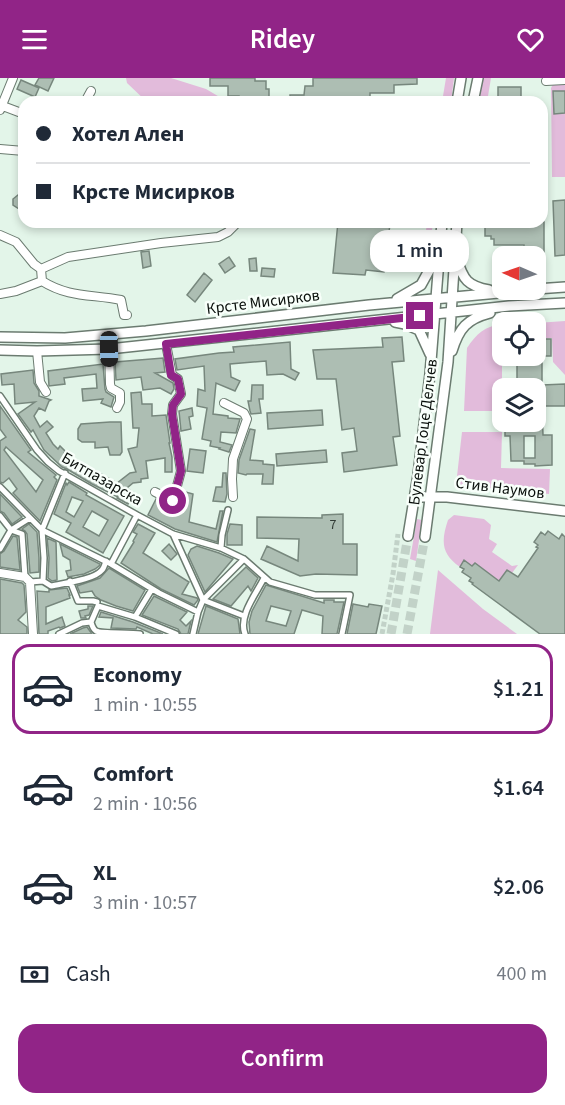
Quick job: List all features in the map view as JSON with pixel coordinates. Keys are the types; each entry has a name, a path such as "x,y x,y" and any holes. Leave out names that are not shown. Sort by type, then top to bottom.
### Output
{"street":[{"path":"13,78 0,107 18,112"},
{"path":"458,96 461,78"},
{"path":"474,96 478,78"},
{"path":"546,81 565,80"},
{"path":"89,96 91,92"},
{"path":"0,149 18,150"},
{"path":"41,269 68,257 161,243 209,239 218,237 232,228"},
{"name":"Булевар Гоце Делчев","path":"408,536 431,363 442,228"},
{"name":"Булевар Гоце Делчев","path":"425,537 448,362 457,228"},
{"path":"0,235 15,242 41,269 42,281"},
{"path":"386,303 421,285 436,260 440,246"},
{"path":"455,250 460,272 465,280 477,288 492,291"},
{"path":"0,294 16,291 42,281"},
{"path":"42,281 60,291 121,300 125,315"},
{"path":"546,288 565,287"},
{"name":"Крсте Мисирков","path":"0,337 65,338 146,331 492,292"},
{"name":"Крсте Мисирков","path":"2,351 109,349 509,306 565,303"},
{"path":"448,362 463,326 481,315 509,306"},
{"path":"387,320 419,330 430,353 431,363"},
{"path":"155,492 173,501 181,471 172,414 173,405 181,394 178,379 171,375 166,344"},
{"path":"109,349 110,384 111,388 120,393 117,408"},
{"path":"36,351 40,382 46,392"},
{"name":"Битпазарска","path":"0,396 41,456 54,467 137,515 173,534 221,548 244,559 270,582 315,595 350,596 342,634"},
{"path":"224,403 244,413 246,419 233,459 233,496"},
{"path":"43,581 42,530 64,473"},
{"path":"0,487 42,530 109,562 152,589 198,612"},
{"name":"Стив Наумов","path":"415,497 447,497 565,511"},
{"path":"221,548 228,510"},
{"path":"0,573 43,581 51,586 94,576 102,571 109,562 137,515"},
{"path":"0,516 10,530 22,534 33,634"},
{"path":"0,549 10,530 30,518"},
{"path":"173,534 203,600 244,616"},
{"path":"193,634 203,600 244,559"},
{"path":"245,634 244,616 264,578"},
{"path":"70,581 78,601 97,602"},
{"path":"135,617 152,589"},
{"path":"144,622 140,634 99,632 93,628 91,622 98,606 135,617 176,634"},
{"path":"59,634 82,623 91,622"}],"shaded area":[{"path":"126,78 171,78 206,89 218,96 141,96 127,83"},
{"path":"446,78 454,78 452,96 443,96"},
{"path":"483,78 491,78 488,96 479,96"},
{"path":"556,78 565,78 565,177 552,177 551,88"},
{"path":"426,228 432,228 428,261 425,269 422,266"},
{"path":"565,321 565,375 553,362 552,338 546,338 546,322"},
{"path":"491,327 492,366 502,366 502,378 492,378 492,411 464,411 467,348 481,332"},
{"path":"462,432 502,432 501,468 550,469 549,494 456,485"},
{"path":"454,515 484,519 491,525 489,539 497,544 492,552 512,566 518,565 512,573 507,570 499,581 475,563 472,566 464,560 460,567 449,557 444,546 444,534 448,520"},
{"path":"417,519 422,520 416,561 410,559"},
{"path":"438,570 483,609 517,634 430,634"}],"building":[{"path":"39,78 54,78 48,91 35,85"},
{"path":"210,78 255,78 255,81 266,81 269,96 228,96 228,86 210,86"},
{"path":"313,78 417,78 417,84 394,85 394,93 370,93 370,96 290,96 304,95 305,86 313,86"},
{"path":"21,80 39,88 35,96 17,89"},
{"path":"498,87 521,87 521,96 498,96"},
{"path":"553,91 565,91 565,113 554,114"},
{"path":"18,195 18,208 13,205 13,199"},
{"path":"565,200 565,255 555,256 553,201"},
{"path":"337,228 390,228 384,272 366,270 365,275 333,273"},
{"path":"485,228 544,228 544,246 494,245 494,239 491,239 491,236 485,236"},
{"path":"149,251 151,266 143,268 141,252"},
{"path":"229,257 235,266 225,273 219,264"},
{"path":"256,258 257,271 250,271 249,259"},
{"path":"262,268 275,269 274,277 261,276"},
{"path":"204,273 212,280 195,302 187,295"},
{"path":"402,337 404,361 392,362 400,436 393,437 397,465 344,472 342,453 357,451 354,428 342,430 336,379 317,379 313,350 383,347 382,338"},
{"path":"546,339 551,339 551,356 546,356"},
{"path":"290,342 291,369 299,373 295,380 283,374 267,375 266,361 230,364 231,377 240,381 235,391 216,383 213,414 240,419 236,433 221,432 220,442 232,445 229,452 210,446 211,441 202,439 207,408 197,406 198,389 205,391 204,366 177,370 175,359 234,352 233,347"},
{"path":"163,358 165,372 155,373 173,383 174,389 171,394 160,388 143,390 141,377 116,380 115,362"},
{"path":"103,364 106,392 114,397 111,407 101,403 103,399 83,401 82,389 97,388 96,374 64,378 65,384 49,386 48,371"},
{"path":"517,366 542,366 542,378 517,378"},
{"path":"33,370 34,383 39,396 51,400 45,411 39,408 34,416 40,427 47,421 53,427 46,433 58,449 60,446 71,458 69,463 84,472 87,466 117,483 130,473 136,472 128,449 137,447 139,428 133,428 131,393 141,392 142,404 152,404 152,416 166,415 172,472 165,472 165,458 146,461 148,478 141,479 141,482 133,483 127,488 135,494 128,504 62,467 44,450 33,430 31,432 18,414 35,402 15,404 14,384 2,385 1,374"},
{"path":"565,384 565,406 546,406 546,385"},
{"path":"252,385 263,385 263,399 259,399 261,413 251,414 250,411 248,401 251,401"},
{"path":"0,406 31,450 28,452 56,475 54,477 57,480 40,521 13,493 17,489 9,478 3,483 0,482 0,441 6,437 0,429","holes":["6,447 43,480 36,492 4,450"]},
{"path":"192,408 193,416 189,417 191,429 181,431 179,411"},
{"path":"322,410 323,425 268,429 267,413"},
{"path":"121,422 122,452 120,455 110,455 108,447 95,448 95,442 82,442 78,439 78,429 81,424"},
{"path":"250,429 255,430 250,460 274,465 273,484 262,484 263,474 238,473 239,460"},
{"path":"505,432 543,432 543,435 552,435 552,465 535,466 535,464 524,464 524,461 511,461 510,436 505,436","holes":["524,436 535,436 535,458 524,458"]},
{"path":"190,449 206,451 203,473 187,471"},
{"path":"326,450 327,462 277,466 276,454"},
{"path":"223,473 226,473 225,502 213,501 216,487 222,487"},
{"path":"69,482 87,493 86,495 124,516 103,553 66,532 71,523 54,514 66,483 67,485","holes":["72,497 83,501 74,517 66,512","92,511 108,520 99,536 83,527"]},
{"path":"182,491 193,494 189,522 216,529 220,511 223,511 217,542 175,529 148,515 156,499 170,506 176,506"},
{"path":"0,494 22,517 12,524 0,511"},
{"path":"343,514 343,544 357,544 357,575 300,576 261,559 267,546 298,561 299,539 257,538 257,517 322,518 322,515"},
{"path":"29,524 37,532 39,572 30,573 27,534 22,529"},
{"path":"138,524 155,533 143,553 189,582 182,594 197,598 194,605 161,589 121,563 134,542 137,534 133,532"},
{"path":"230,524 242,525 242,545 227,545"},
{"path":"548,531 559,539 562,534 565,537 565,634 540,634 472,584 469,581 471,578 462,572 464,569 460,567 464,560 472,566 475,563 499,581 507,570 518,577 538,548 534,542 541,532 545,535"},
{"path":"13,536 17,537 20,570 0,567 0,554"},
{"path":"47,538 56,542 57,580 52,581 48,578"},
{"path":"60,544 100,564 99,566 84,574 68,577 66,571 71,570 70,560 63,556"},
{"path":"169,544 177,554 171,560 162,551"},
{"path":"197,546 233,559 205,592 188,555 191,549"},
{"path":"246,567 258,578 251,591 248,586 231,606 213,599"},
{"path":"109,568 145,590 133,611 101,600 92,591 80,593 77,586 100,578"},
{"path":"0,579 24,585 26,612 18,620 27,627 27,634 0,634"},
{"path":"266,585 324,603 324,600 344,602 337,634 322,634 323,616 302,610 294,634 250,634 249,622 252,611","holes":["271,606 291,611 286,626 266,621"]},
{"path":"67,588 70,598 46,607 46,624 62,617 65,626 48,631 48,634 39,634 37,591 49,592 49,590"},
{"path":"154,596 187,612 180,620 186,626 191,621 188,634 181,634 178,629 142,615"},
{"path":"353,604 368,607 369,604 382,606 376,634 347,634"},
{"path":"88,606 93,606 89,615 81,618 79,611 88,609"},
{"path":"206,606 238,619 240,634 198,634"},
{"path":"101,612 163,634 153,634 137,627 136,629 111,628 113,618 99,617"},
{"path":"87,627 92,634 70,634 83,628"}],"tunnel":[{"path":"382,634 398,534"},
{"path":"391,634 408,536"},
{"path":"407,634 425,537"}],"route":[{"path":"173,501 181,471 172,414 173,405 181,394 178,379 171,375 166,344 420,316"}]}
